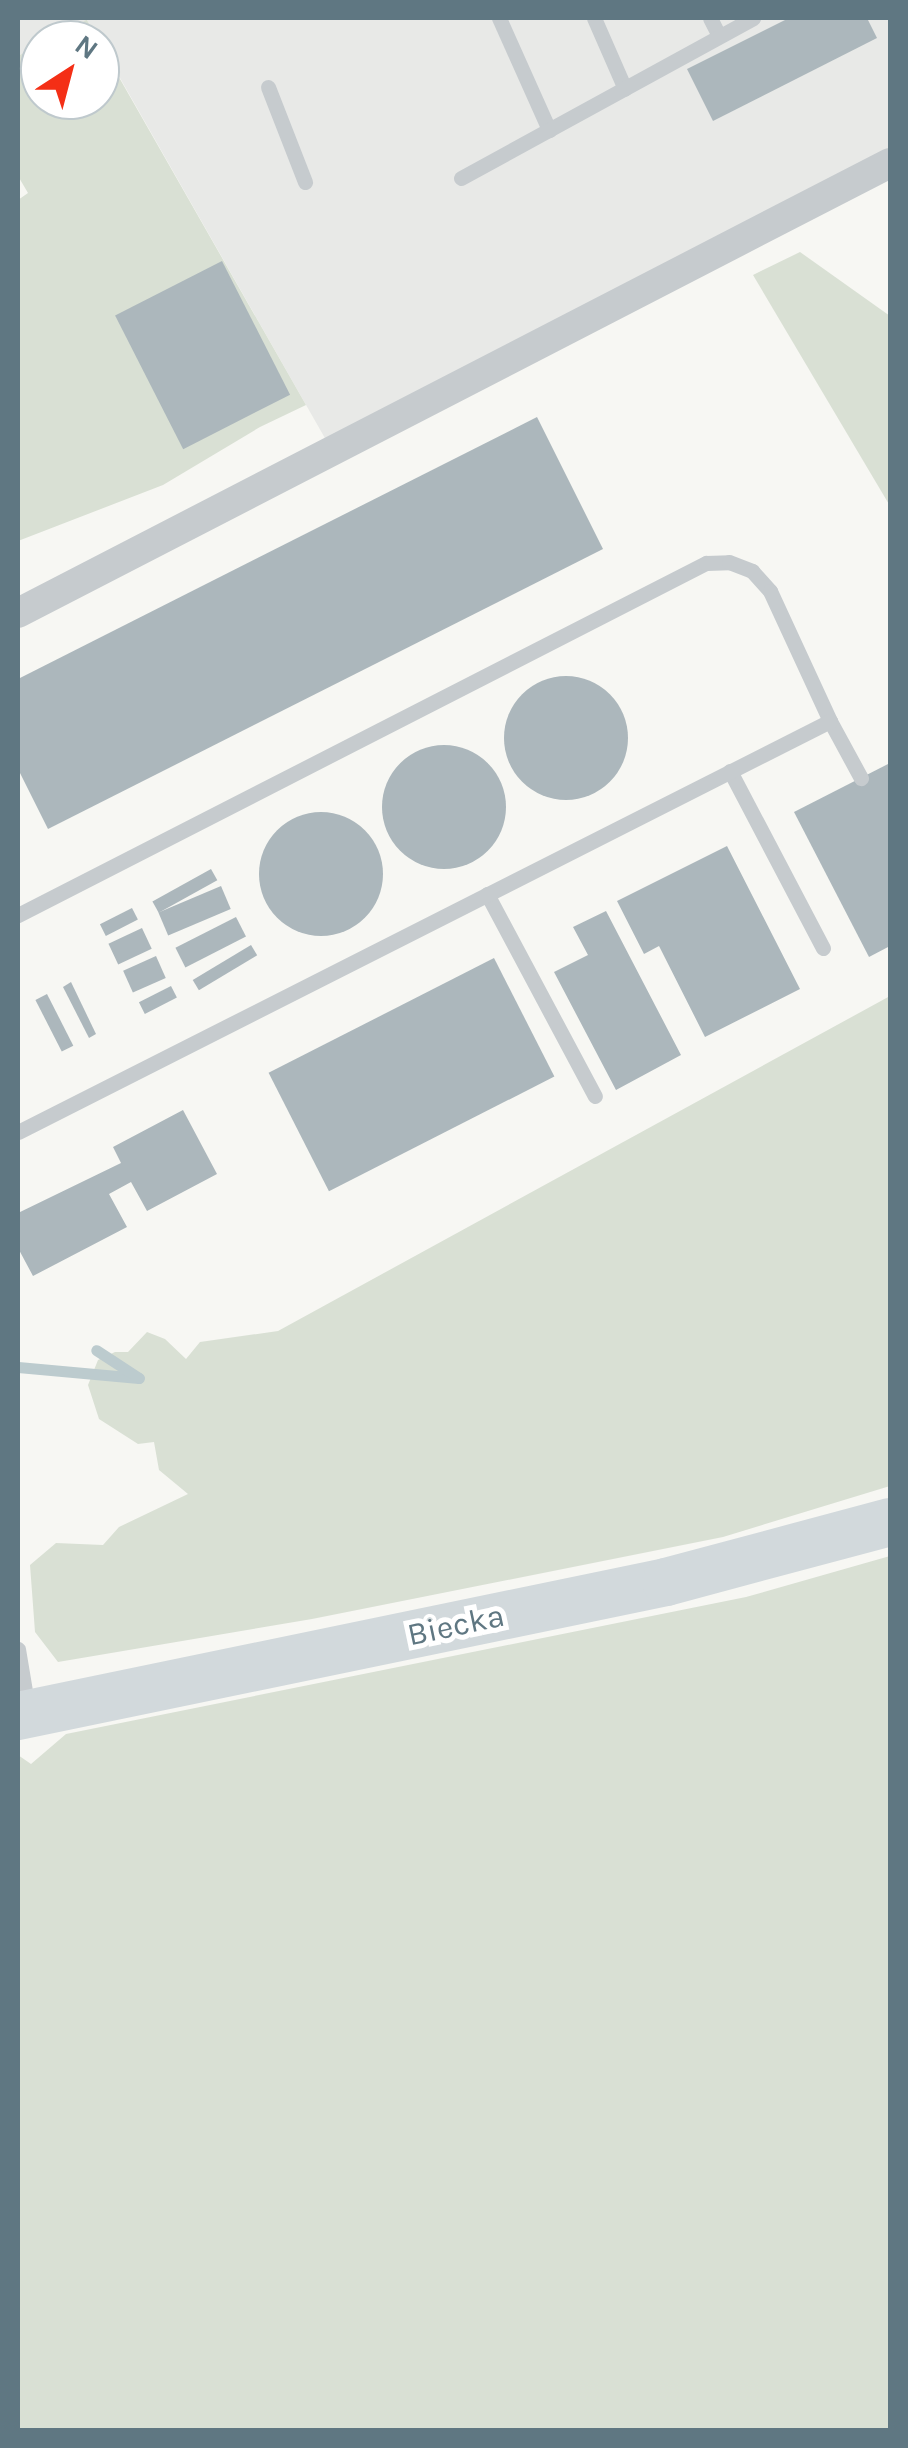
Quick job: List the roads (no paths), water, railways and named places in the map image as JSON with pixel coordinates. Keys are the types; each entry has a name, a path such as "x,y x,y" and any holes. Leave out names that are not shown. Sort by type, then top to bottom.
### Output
{"main road":[{"name":"Biecka","path":"23,1714 666,1582 890,1522"}],"street":[{"path":"18,613 890,163"}],"lane":[{"path":"500,18 549,130"},
{"path":"594,18 625,89"},
{"path":"710,18 719,36"},
{"path":"461,178 753,18"},
{"path":"268,87 305,182"},
{"path":"18,915 706,563 729,562 752,571 770,591 861,778"},
{"path":"18,1132 830,720"},
{"path":"730,770 823,948"},
{"path":"487,894 596,1096"},
{"path":"18,1650 23,1714"}],"waterway":[{"path":"18,1367 139,1378 96,1350"}]}
